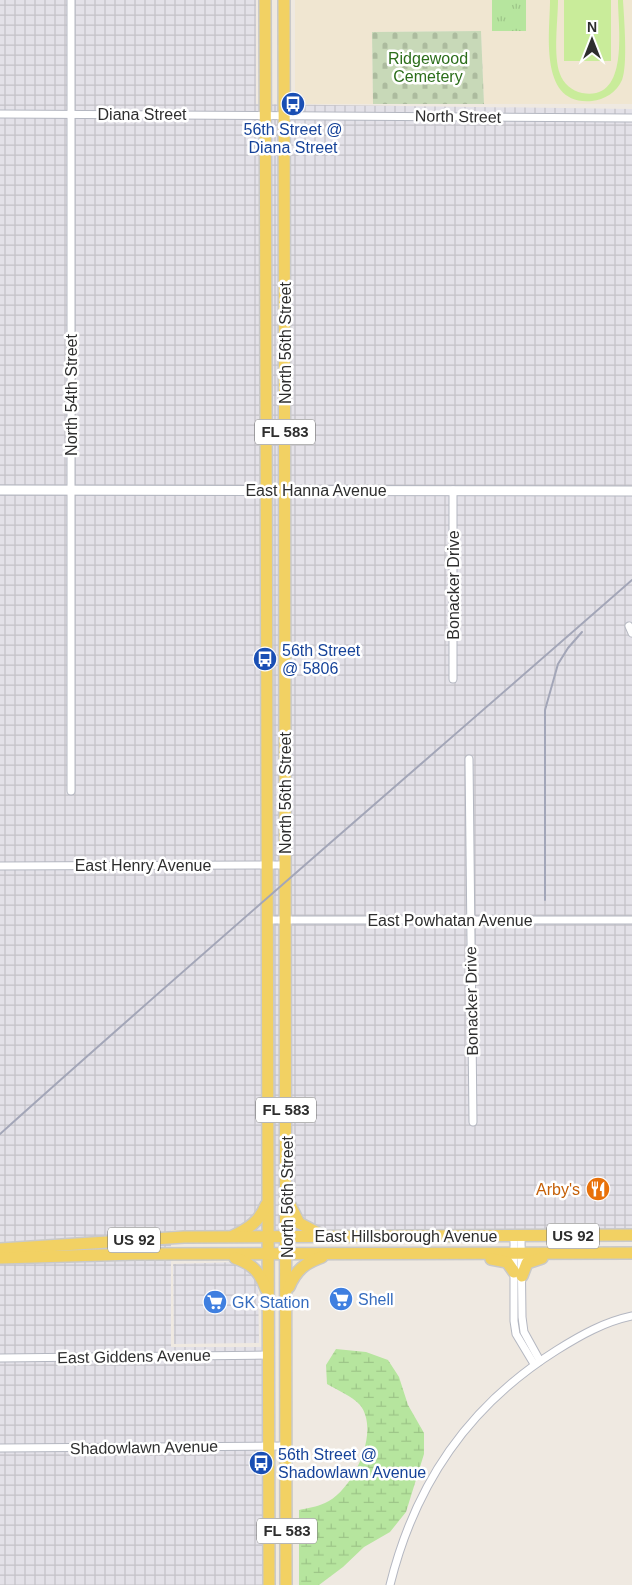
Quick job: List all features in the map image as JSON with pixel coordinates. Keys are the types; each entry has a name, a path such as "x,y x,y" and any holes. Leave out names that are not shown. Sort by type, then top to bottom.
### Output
{"main road":[{"name":"North 56th Street","path":"265,0 269,1585"},
{"name":"North 56th Street","path":"284,0 286,1585"},
{"path":"266,347 285,347"},
{"path":"267,677 285,676"},
{"path":"287,1197 293,1214 299,1223 312,1232 326,1236"},
{"path":"230,1237 254,1225 260,1218 268,1199"},
{"name":"East Hillsborough Avenue","path":"0,1249 163,1238 632,1235"},
{"name":"East Hillsborough Avenue","path":"0,1258 135,1254 632,1253"},
{"path":"465,1254 507,1262 518,1274 531,1260 560,1254"},
{"path":"229,1255 248,1263 257,1270 268,1295"},
{"path":"287,1291 300,1268 328,1255"}],"street":[{"name":"North 54th Street","path":"71,0 71,791"},
{"name":"Diana Street","path":"0,114 284,114"},
{"name":"North Street","path":"284,114 632,118"},
{"name":"East Hanna Avenue","path":"0,490 632,491"},
{"name":"Bonacker Drive","path":"453,490 453,680"},
{"name":"Bonacker Drive","path":"469,759 469,920 473,1122"},
{"name":"East Henry Avenue","path":"0,866 286,864"},
{"name":"East Powhatan Avenue","path":"268,920 632,920"},
{"path":"517,1236 518,1274 514,1321 516,1334 537,1362"},
{"path":"390,1585 408,1526 424,1491 437,1467 472,1421 512,1382 537,1362 597,1327 632,1316"},
{"name":"East Giddens Avenue","path":"0,1358 269,1355"},
{"name":"Shadowlawn Avenue","path":"0,1448 287,1446"}],"shaded area":[{"path":"0,0 256,0 256,104 632,109 632,1230 171,1230 171,1347 266,1347 265,1585 0,1585"},
{"path":"295,0 632,0 632,104 484,104 481,31 372,32 373,104 295,104"},
{"path":"238,1262 247,1266 258,1281 259,1343 174,1344 173,1264"}],"green space":[{"path":"492,0 526,0 526,31 492,31"},
{"path":"550,0 558,0 556,48 558,66 563,80 568,86 582,93 597,93 608,86 614,75 618,60 619,44 618,0 623,0 624,73 620,84 610,95 592,101 575,99 563,92 555,80 549,48"},
{"path":"564,0 611,0 611,61 564,61"},
{"name":"Ridgewood Cemetery","path":"481,31 484,104 373,104 372,32"},
{"path":"336,1349 366,1352 388,1360 399,1377 408,1405 424,1433 424,1454 406,1512 390,1532 364,1547 343,1567 319,1585 299,1585 299,1510 325,1503 335,1496 354,1474 366,1444 366,1416 360,1405 349,1396 327,1384 326,1365"}],"railway":[{"path":"0,1134 236,925 632,580"},
{"path":"545,900 545,710 558,664 568,648 582,632"}],"place":[{"name":"56th Street @ Diana Street","path":"293,104"},
{"name":"56th Street @ 5806","path":"265,659"},
{"name":"Arby's","path":"598,1189"},
{"name":"Shell","path":"341,1299"},
{"name":"GK Station","path":"215,1302"},
{"name":"56th Street @ Shadowlawn Avenue","path":"261,1463"}]}
